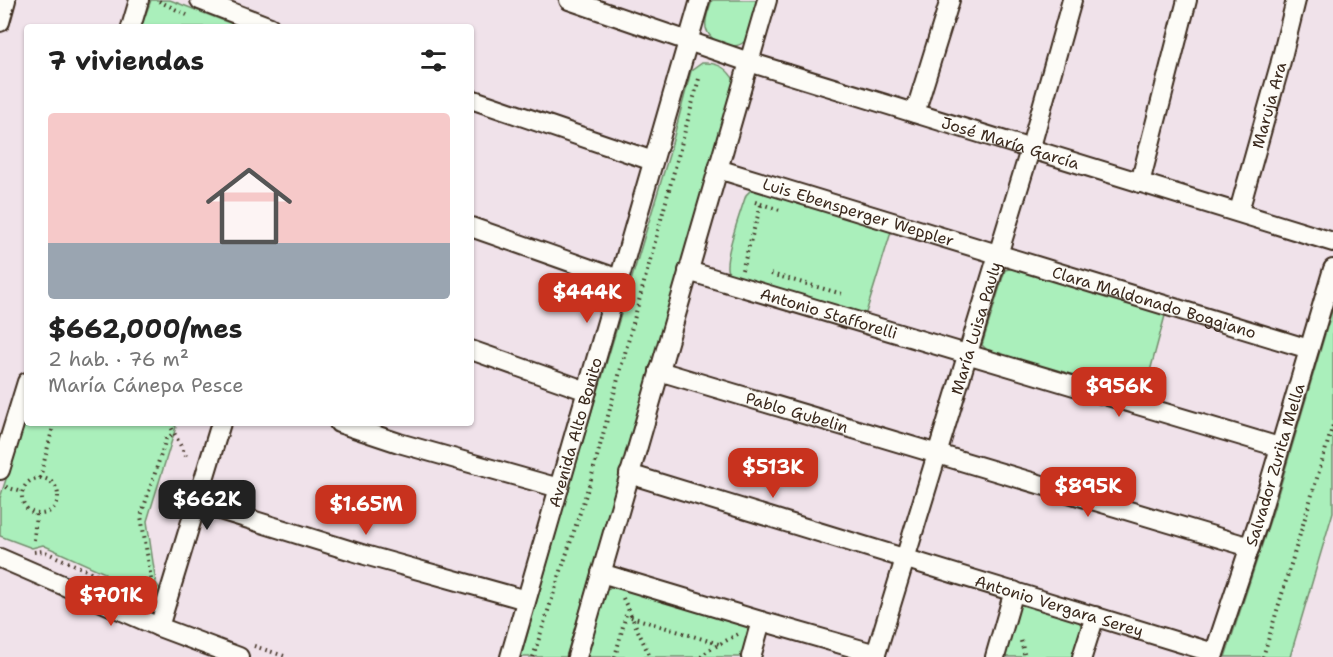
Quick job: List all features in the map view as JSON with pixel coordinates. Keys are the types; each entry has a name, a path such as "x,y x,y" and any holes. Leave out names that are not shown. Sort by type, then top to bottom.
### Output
{"street":[{"path":"0,22 6,0"},
{"path":"132,24 139,0"},
{"path":"200,0 262,24"},
{"name":"José María García","path":"569,0 749,62 1030,150 1239,211 1333,242"},
{"name":"Avenida Alto Bonito","path":"510,657 700,0"},
{"path":"577,657 767,0"},
{"path":"915,113 950,0"},
{"name":"María Luisa Pauly","path":"875,655 1030,150 1072,0"},
{"path":"1140,183 1187,0"},
{"name":"Maruja Ara","path":"1239,211 1296,0"},
{"path":"474,100 653,161"},
{"name":"Luis Ebensperger Weppler","path":"718,169 997,255"},
{"path":"474,228 619,279"},
{"name":"Clara Maldonado Boggiano","path":"997,255 1310,349"},
{"name":"Salvador Zurita Mella","path":"1213,655 1250,547 1333,269"},
{"name":"Antonio Stafforelli","path":"688,271 1279,447"},
{"path":"474,351 587,391"},
{"name":"Pablo Gubelin","path":"659,371 1250,547"},
{"path":"3,478 24,394"},
{"path":"159,627 220,426"},
{"path":"348,426 559,488"},
{"name":"Antonio Vergara Serey","path":"630,474 1095,616 1213,655"},
{"path":"197,502 365,555 526,600"},
{"path":"0,558 159,627 238,657"},
{"path":"601,573 875,655"},
{"path":"995,657 1014,591"},
{"path":"1082,657 1095,616"},
{"path":"751,657 761,621"}],"path":[{"path":"533,657 591,479 708,48"},
{"path":"738,285 761,204"},
{"path":"743,266 754,269"},
{"path":"766,272 846,295"},
{"path":"1263,657 1333,425"},
{"path":"40,478 53,426"},
{"path":"170,426 186,456"},
{"path":"152,586 141,516 166,439 174,433"},
{"path":"3,478 22,492 25,505 36,513 50,511 57,500 57,489 53,483 40,478 30,480 22,492"},
{"path":"34,540 36,513"},
{"path":"620,593 650,657"},
{"path":"615,657 627,610"},
{"path":"631,617 719,644"},
{"path":"701,657 719,644 761,621"}],"green space":[{"path":"151,0 170,0 232,24 142,24"},
{"path":"712,0 760,0 745,41 729,46 712,38 706,28 706,21"},
{"path":"702,63 722,67 735,82 638,420 566,657 521,657 565,500 669,155 691,71"},
{"path":"757,189 892,229 865,316 728,272 729,251 746,195 751,190"},
{"path":"1014,268 1166,312 1142,401 991,354 982,345 1005,270"},
{"path":"1333,307 1333,512 1290,657 1225,657 1273,511"},
{"path":"24,422 24,426 176,427 147,521 156,583 160,589 156,603 149,603 115,587 105,573 43,545 32,548 0,536 0,498"},
{"path":"614,584 751,627 746,657 587,657 606,591"},
{"path":"1017,603 1076,618 1083,631 1076,657 1001,657"}]}
